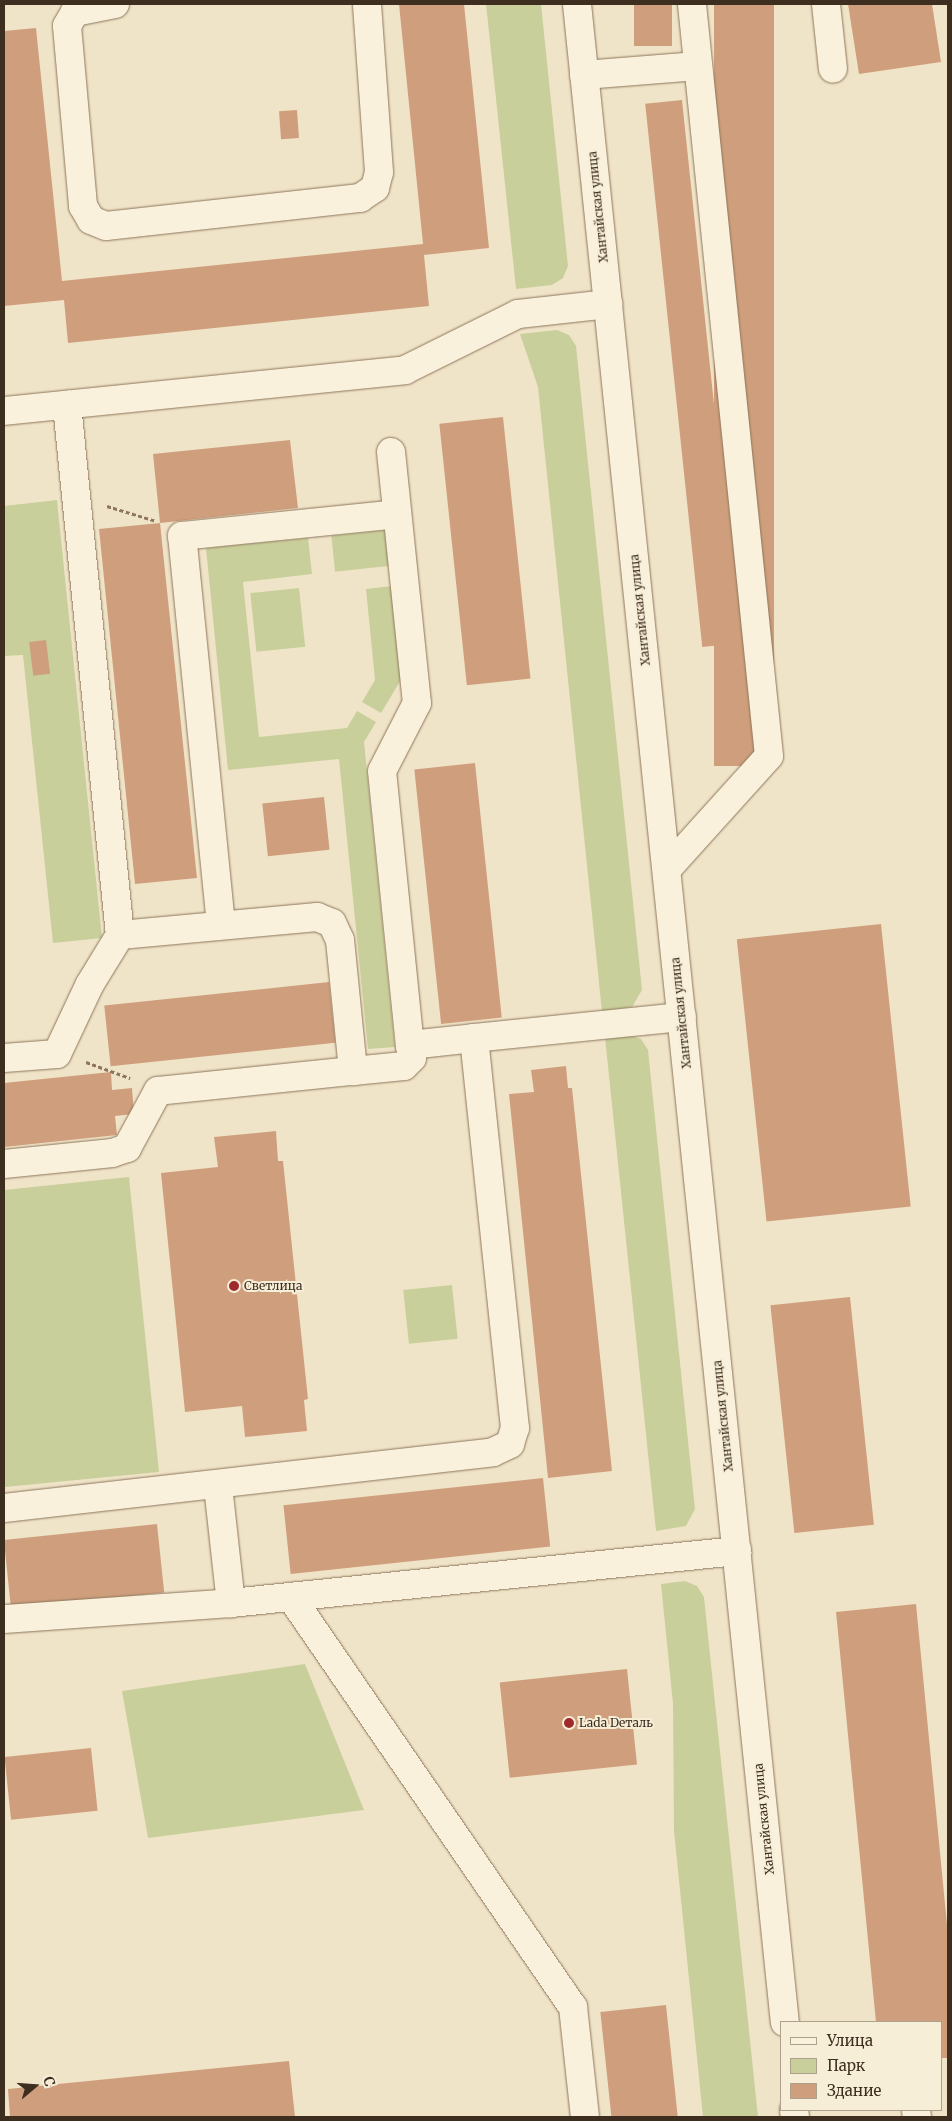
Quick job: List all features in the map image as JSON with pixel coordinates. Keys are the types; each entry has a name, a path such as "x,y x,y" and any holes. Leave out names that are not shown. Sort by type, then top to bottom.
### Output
{"street":[{"path":"115,4 75,12 67,26 83,206 91,220 106,226 360,198 374,188 379,172 367,4"},
{"name":"Хантайская улица","path":"577,4 785,2021"},
{"path":"666,869 769,756 692,4"},
{"path":"826,4 833,69"},
{"path":"584,75 698,66"},
{"path":"4,411 405,370 518,314 608,304"},
{"path":"4,1058 57,1054 90,984 120,935 67,404"},
{"path":"4,1164 112,1153 127,1148 158,1091 404,1066 412,1058 382,771 417,703 391,452"},
{"path":"221,925 182,536 397,514"},
{"path":"120,935 317,917 332,923 340,940 353,1070"},
{"path":"410,1045 682,1017"},
{"path":"4,1508 218,1486 494,1452 510,1444 515,1428 474,1038"},
{"path":"218,1486 231,1603"},
{"path":"4,1619 231,1603 737,1552"},
{"path":"291,1597 573,2006 585,2117"}],"path":[{"path":"76,496 160,522 182,536"},
{"path":"57,1054 110,1069 158,1091"}],"green space":[{"path":"486,4 541,4 568,266 563,278 552,285 516,289"},
{"path":"557,330 569,335 576,346 642,990 632,1007 602,1012 538,387 520,334"},
{"path":"57,500 102,938 53,943 23,655 4,656 4,506"},
{"path":"387,530 391,566 335,572 331,536"},
{"path":"308,538 312,574 243,582 259,737 347,728 357,711 376,722 364,742 395,1047 368,1049 339,759 228,770 206,548"},
{"path":"392,586 402,678 381,713 362,702 375,680 366,589"},
{"path":"299,588 305,647 256,652 250,593"},
{"path":"629,1035 641,1039 648,1050 695,1509 686,1526 656,1531 605,1037"},
{"path":"129,1177 159,1472 5,1487 4,1190"},
{"path":"452,1285 458,1339 409,1344 403,1290"},
{"path":"685,1581 697,1586 704,1597 758,2117 703,2117 674,1831 673,1704 661,1584"},
{"path":"305,1664 364,1810 148,1838 122,1691"}],"building":[{"path":"399,4 464,4 489,248 424,255 429,306 68,343 64,300 4,306 4,31 36,28 62,281 423,244"},
{"path":"634,4 672,4 672,46 634,46"},
{"path":"714,4 774,4 774,766 714,766"},
{"path":"848,4 932,4 941,62 859,74"},
{"path":"682,100 739,643 702,647 645,104"},
{"path":"297,110 299,138 281,139 279,111"},
{"path":"503,417 530,679 467,685 439,424"},
{"path":"290,440 298,508 160,523 153,454"},
{"path":"160,523 197,878 135,884 99,529"},
{"path":"46,640 50,674 33,676 29,642"},
{"path":"475,763 502,1018 441,1024 414,769"},
{"path":"324,797 330,850 268,856 262,803"},
{"path":"881,924 911,1206 766,1222 737,939"},
{"path":"329,982 335,1043 111,1066 104,1006"},
{"path":"566,1066 568,1088 572,1088 612,1471 548,1478 509,1094 534,1092 531,1070"},
{"path":"111,1072 112,1090 132,1088 134,1114 115,1116 117,1135 4,1147 4,1083"},
{"name":"Светлица","path":"276,1131 278,1161 283,1161 308,1399 304,1400 307,1431 245,1437 242,1406 185,1412 161,1173 218,1167 214,1137"},
{"path":"850,1297 874,1525 794,1533 770,1305"},
{"path":"543,1478 550,1547 291,1574 283,1505"},
{"path":"157,1524 164,1593 11,1609 4,1540"},
{"path":"916,1604 948,1935 948,2058 942,2058 942,2021 876,2021 836,1612"},
{"name":"Lada Dеталь","path":"627,1669 637,1764 510,1778 500,1682"},
{"path":"91,1748 98,1811 11,1820 4,1757"},
{"path":"666,2005 678,2117 611,2117 600,2012"},
{"path":"289,2061 295,2117 10,2117 8,2089"}],"place":[{"name":"Светлица","path":"234,1286"},
{"name":"Lada Dеталь","path":"569,1723"}]}
